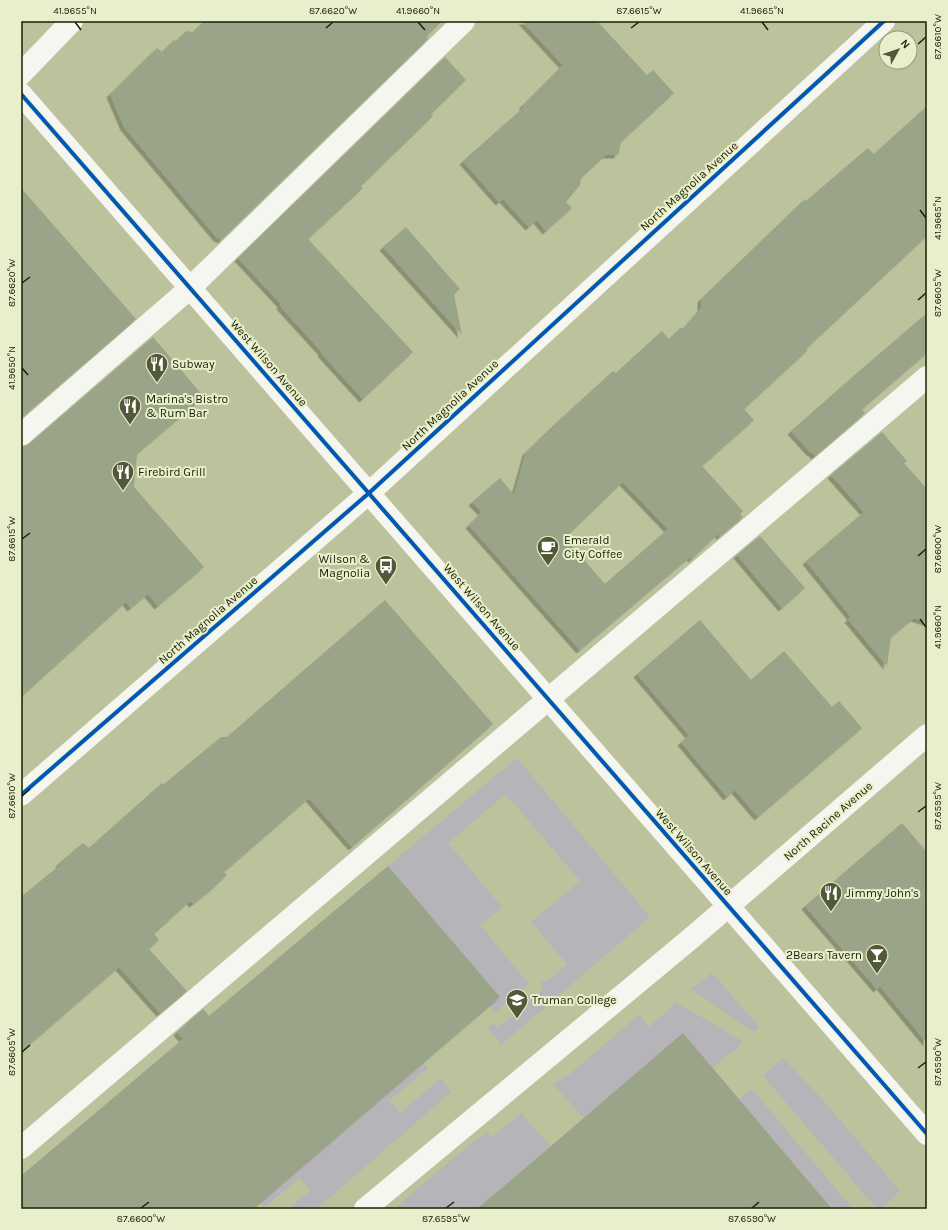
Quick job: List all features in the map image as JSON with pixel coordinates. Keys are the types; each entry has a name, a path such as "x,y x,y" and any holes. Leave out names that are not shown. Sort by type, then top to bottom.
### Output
{"street":[{"path":"21,74 72,21"},
{"path":"21,435 190,288 464,21"},
{"name":"North Magnolia Avenue","path":"21,795 369,493 884,21"},
{"name":"West Wilson Avenue","path":"21,94 927,1134"},
{"path":"21,1148 927,377"},
{"name":"North Racine Avenue","path":"365,1209 728,906 927,735"}],"shaded area":[{"path":"517,758 650,917 501,1045 488,1028 494,1023 498,1028 543,989 539,984 545,980 546,982 567,964 531,922 580,881 506,794 448,843 502,907 480,925 529,984 495,1013 489,1006 500,997 388,866"},
{"path":"712,973 759,1027 754,1032 691,989"},
{"path":"676,1003 742,1041 741,1044 712,1068 683,1033 584,1118 553,1084 570,1074 639,1015 649,1027"},
{"path":"783,1058 822,1099 900,1191 881,1209 877,1209 763,1076"},
{"path":"424,1063 428,1068 389,1101 400,1113 441,1078 451,1092 320,1206 314,1209 288,1209 310,1190 299,1178 264,1208 260,1203"},
{"path":"752,1089 853,1209 832,1209 739,1099"},
{"path":"521,1113 550,1146 477,1209 394,1209 486,1132 492,1137"}],"building":[{"path":"204,21 442,21 427,36 428,39 221,240 219,238 218,239 124,127 110,94 157,48 162,52 186,31 193,32"},
{"path":"522,21 597,21 647,75 653,70 674,93 621,142 618,155 606,155 581,178 580,185 566,202 572,208 546,231 537,220 529,227 503,199 499,202 463,161 523,108 523,105 563,65"},
{"path":"445,57 466,80 431,114 433,116 361,186 363,188 308,239 413,352 363,399 280,306 281,304 238,258"},
{"path":"927,106 927,236 744,409 754,420 702,466 743,511 740,514 743,517 720,536 718,534 692,559 690,557 580,650 469,525 482,512 472,502 500,478 514,495 526,452 556,423 613,371 616,373 662,331 669,339 680,328 684,328 701,308 701,299 805,199 806,201 868,148 874,154","holes":["623,482 668,529 605,584 565,538"]},
{"path":"21,188 136,319 21,418"},
{"path":"406,227 460,289 454,294 462,335 383,247"},
{"path":"927,313 927,353 862,409 865,413 815,456 811,453 791,431"},
{"path":"153,337 204,397 137,454 134,487 204,567 158,606 148,594 131,608 126,602 21,697 21,447 29,444"},
{"path":"882,432 907,461 904,463 927,489 927,622 914,618 891,637 887,666 848,619 851,617 806,561 864,512 831,475"},
{"path":"760,536 805,588 782,608 737,555"},
{"path":"385,600 493,724 352,847 309,798 224,872 227,875 212,889 193,904 190,901 154,934 159,940 149,949 187,991 160,1013 119,967 21,1052 21,897 60,865 59,863 83,843 89,848 162,783 163,785 221,737 227,737"},
{"path":"700,620 751,680 784,651 832,707 839,701 862,728 758,817 735,790 727,797 681,742 689,735 637,674"},
{"path":"902,823 927,852 927,1043 880,986 877,989 805,906"},
{"path":"388,866 500,997 253,1209 21,1209 21,1176 183,1039 177,1032 203,1009 209,1016"},
{"path":"683,1033 832,1209 477,1209 584,1118"}],"cycle path":[{"path":"21,795 369,493 884,21"},
{"path":"21,94 927,1134"}],"place":[{"name":"Subway","path":"157,384"},
{"name":"Marina's Bistro & Rum Bar","path":"130,426"},
{"name":"Firebird Grill","path":"123,492"},
{"name":"Emerald City Coffee","path":"548,566"},
{"name":"Wilson & Magnolia","path":"386,586"},
{"name":"Jimmy John's","path":"831,912"},
{"name":"2Bears Tavern","path":"877,974"},
{"name":"Truman College","path":"517,1020"}]}
